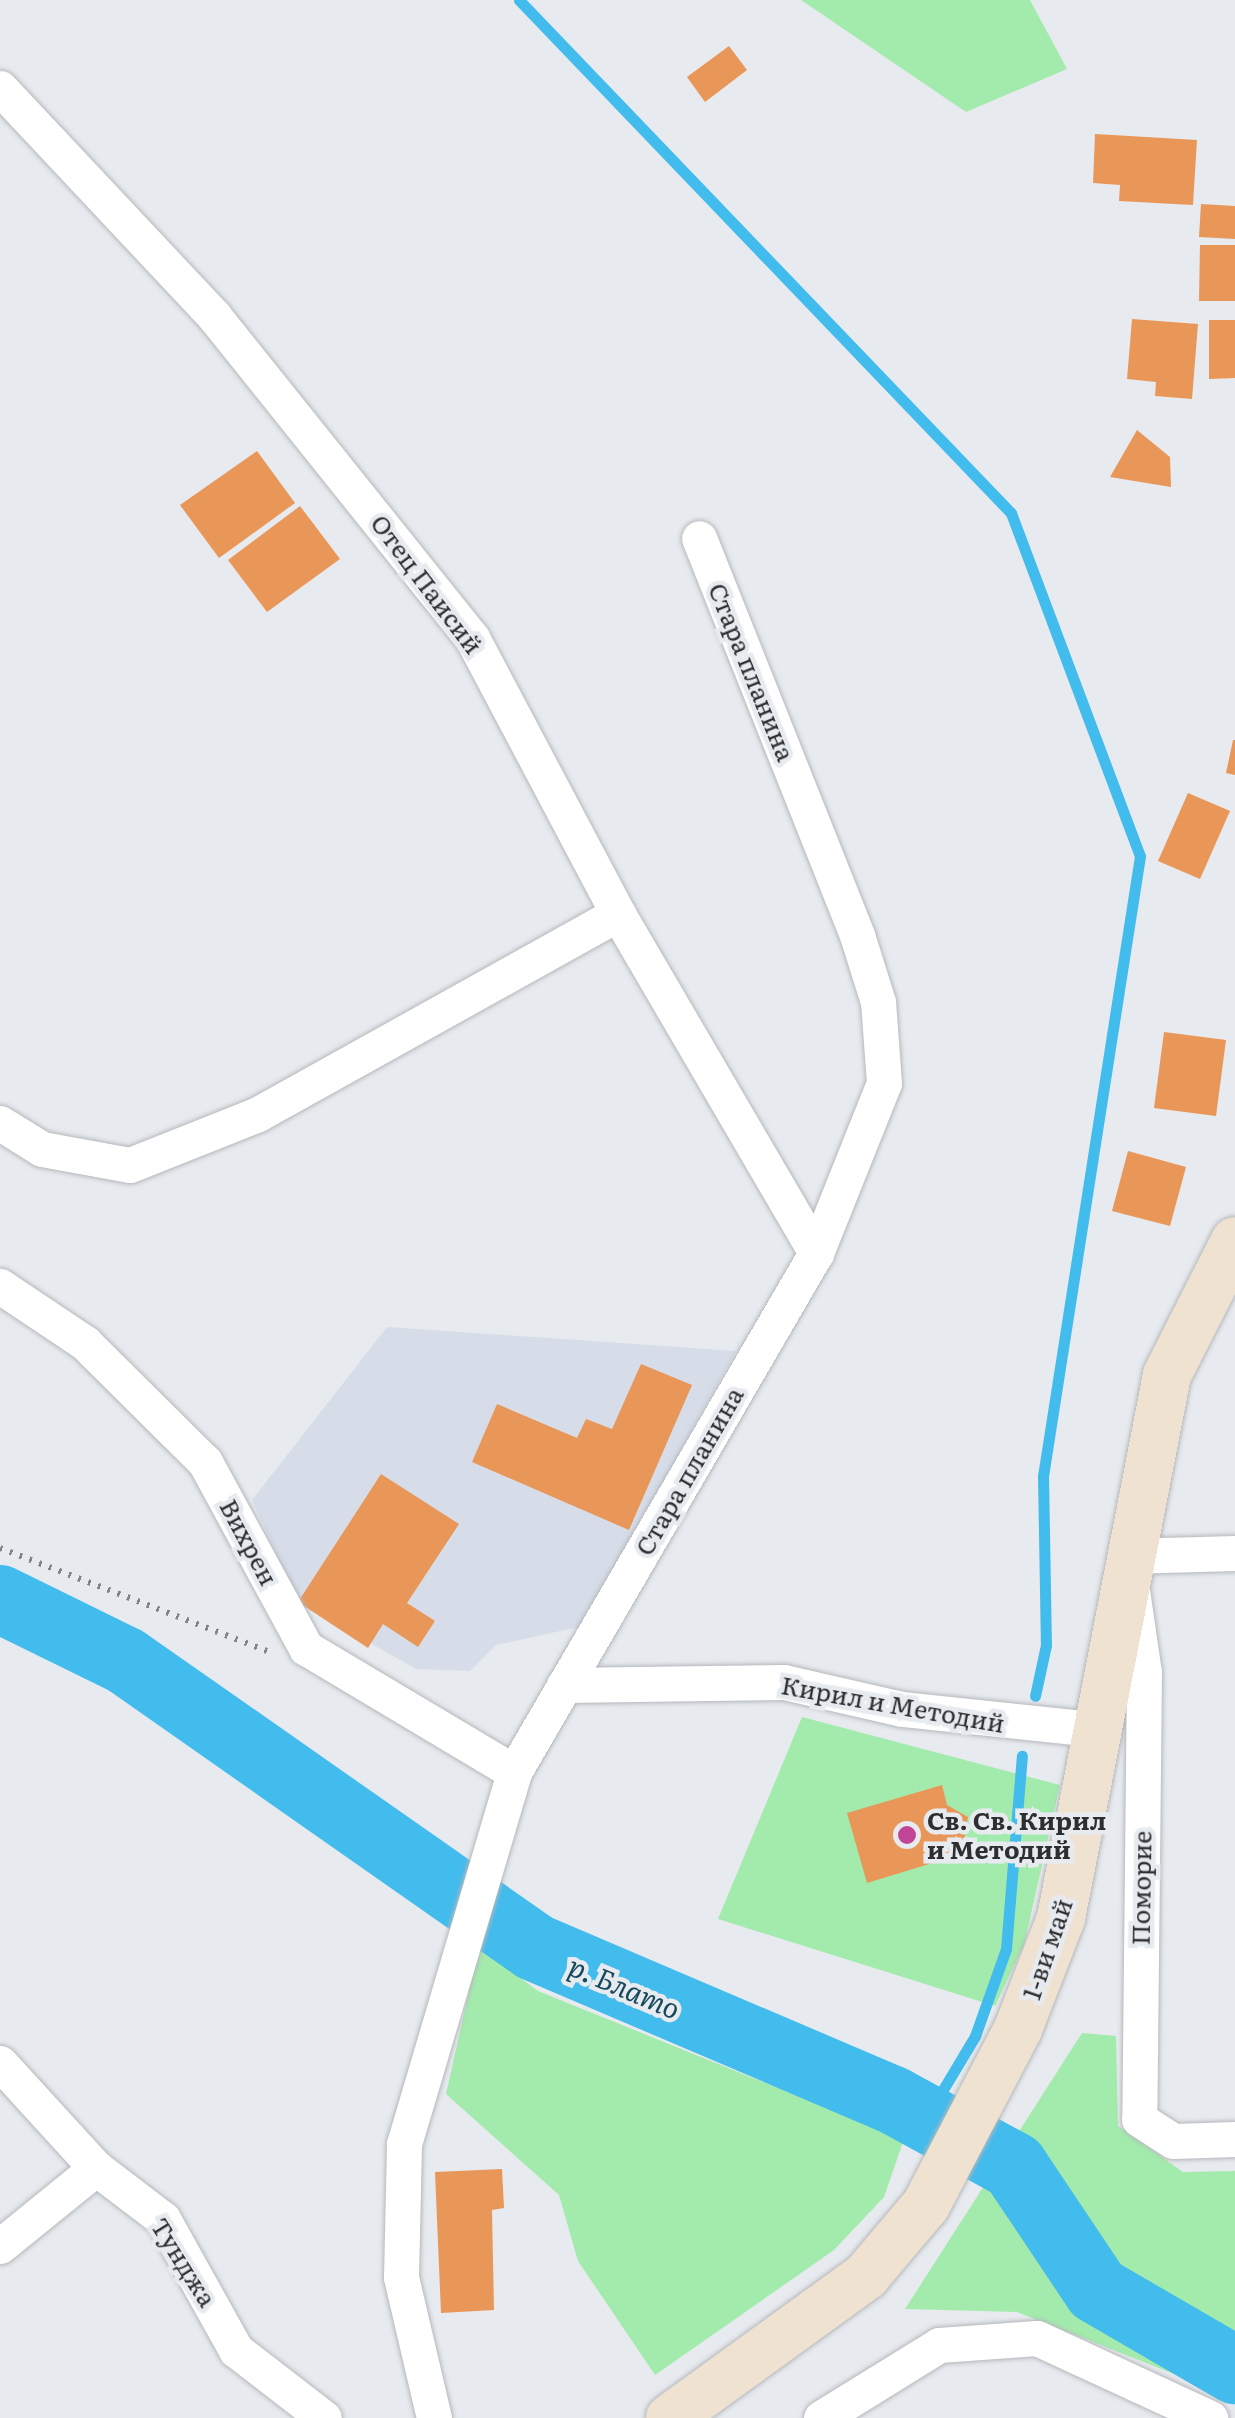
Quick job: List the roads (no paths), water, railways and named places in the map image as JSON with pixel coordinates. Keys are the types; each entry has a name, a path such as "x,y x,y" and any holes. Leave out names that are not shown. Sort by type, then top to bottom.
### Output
{"street":[{"name":"Отец Паисий","path":"0,88 214,316 472,638 618,914 816,1253"},
{"name":"Стара планина","path":"434,2418 400,2277 404,2144 435,2020 514,1772 816,1253 884,1083 878,1002 698,538"},
{"path":"0,1123 42,1148 130,1165 240,1121 618,914"},
{"name":"1-ви май","path":"670,2418 866,2276 926,2205 1018,2030 1062,1918 1103,1730 1127,1556 1167,1375 1235,1241"},
{"name":"Вихрен","path":"0,1286 85,1344 205,1462 306,1648 514,1772"},
{"path":"1127,1556 1235,1553"},
{"name":"Поморие","path":"1127,1556 1144,1672 1138,2118 1173,2141 1235,2139"},
{"name":"Кирил и Методий","path":"564,1685 784,1682 902,1710 1103,1730"},
{"name":"Тунджа","path":"0,2063 96,2168 163,2219 236,2350 324,2418"},
{"path":"0,2246 96,2168"},
{"path":"821,2418 939,2345 1037,2338 1210,2418"}],"waterway":[{"path":"519,0 1011,513 1140,856 1043,1476 1046,1645 1035,1696"},
{"name":"р. Блато","path":"0,1599 126,1661 534,1947 893,2100 1014,2166 1097,2290 1235,2370"},
{"path":"926,2118 975,2036 1006,1949 1022,1756"}],"place":[{"name":"Св. Св. Кирил и Методий","path":"907,1835"}]}
